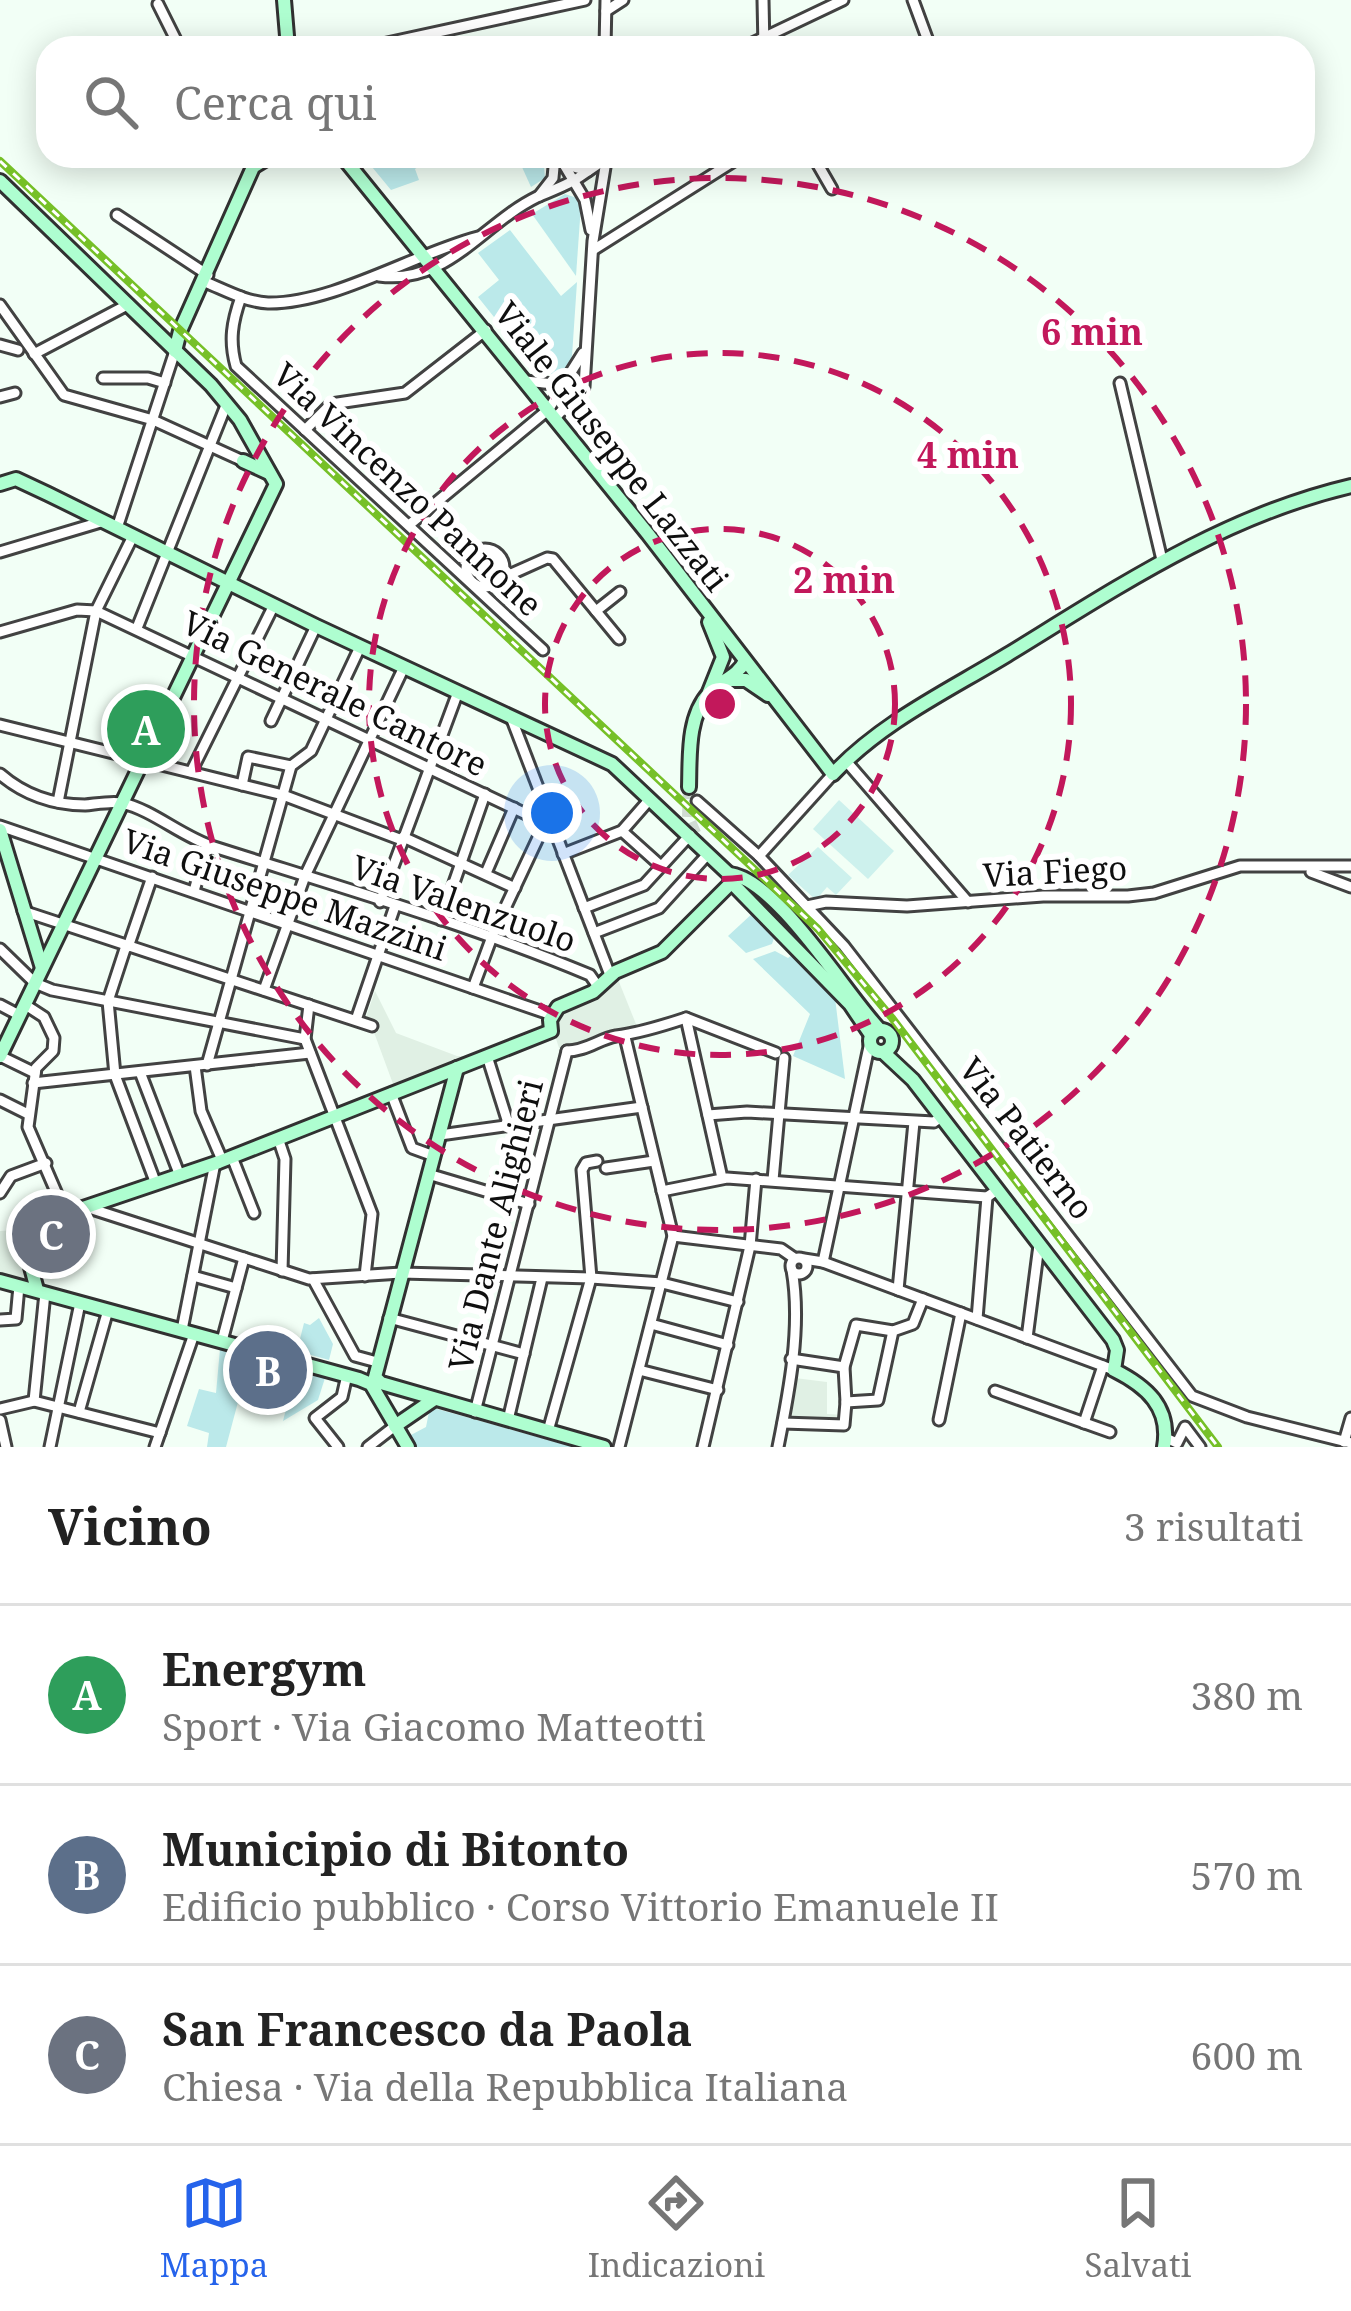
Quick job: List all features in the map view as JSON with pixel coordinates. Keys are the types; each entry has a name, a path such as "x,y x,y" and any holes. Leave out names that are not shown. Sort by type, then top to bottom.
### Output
{"street":[{"path":"284,0 287,36"},
{"path":"419,36 585,0"},
{"path":"605,36 606,5 623,0"},
{"path":"763,0 764,34"},
{"path":"761,36 843,0"},
{"path":"913,0 926,36"},
{"path":"158,4 174,36"},
{"path":"110,524 153,419 180,331 254,168"},
{"name":"Viale Giuseppe Lazzati","path":"352,168 552,413 833,774"},
{"path":"538,196 555,168"},
{"path":"564,168 588,207 593,245"},
{"path":"572,168 588,171"},
{"path":"374,276 407,277 436,268 538,196 574,182 593,168"},
{"path":"409,525 584,387 593,245 606,168"},
{"path":"593,245 722,168"},
{"path":"820,168 832,189"},
{"path":"0,181 227,403 274,479"},
{"path":"117,215 206,278 265,303 303,299 374,276 423,253 478,238"},
{"name":"Via Vincenzo Pannone","path":"242,297 230,346 236,366 543,650"},
{"path":"34,354 129,304"},
{"path":"0,305 64,395 153,419 274,479"},
{"path":"305,430 338,401 405,393 486,330"},
{"path":"0,345 18,350"},
{"path":"552,413 585,348"},
{"path":"103,378 165,383"},
{"path":"526,381 553,384 566,380"},
{"path":"1120,383 1162,560"},
{"path":"0,397 15,393"},
{"path":"137,628 227,403"},
{"path":"243,461 257,453"},
{"path":"0,484 16,479 612,764 690,835 851,999"},
{"path":"274,479 22,1010 6,1026 0,1056 34,1078 115,1075 310,1054"},
{"path":"759,856 846,760 895,721 1162,560 1259,514 1351,486"},
{"path":"0,552 110,524"},
{"path":"58,802 96,611 133,536"},
{"path":"500,579 503,562 496,552 484,548 468,558 466,571 472,583 484,587 547,557 553,559 619,639"},
{"path":"596,611 620,592"},
{"path":"689,788 694,723 723,657 695,595"},
{"path":"191,772 274,605"},
{"path":"0,632 77,610 96,611"},
{"name":"Via Generale Cantore","path":"96,611 548,822"},
{"path":"271,721 316,626"},
{"path":"254,1213 201,1112 201,1065 291,766 311,751 360,647"},
{"path":"709,693 722,674 746,661"},
{"path":"709,693 746,661"},
{"path":"264,990 305,877 404,667"},
{"path":"726,680 746,680 778,703"},
{"path":"380,902 458,692"},
{"path":"511,717 610,975"},
{"path":"0,725 283,795 462,862 515,888"},
{"path":"242,785 248,757 291,766"},
{"path":"846,760 968,902"},
{"path":"0,774 18,789 58,802 121,803"},
{"path":"441,920 485,794"},
{"path":"563,854 622,831 650,799"},
{"name":"Via Patierno","path":"697,801 759,856 844,946 1192,1396 1246,1417 1347,1443"},
{"name":"Via Valenzuolo","path":"121,803 207,844 493,934 590,975 599,988"},
{"path":"486,873 514,808"},
{"path":"473,988 493,934 548,822"},
{"path":"0,828 42,968"},
{"name":"Via Giuseppe Mazzini","path":"0,828 94,856 552,1015"},
{"path":"622,831 661,866"},
{"path":"584,908 644,885 690,835"},
{"path":"194,891 207,844"},
{"path":"594,933 658,908 708,854"},
{"name":"Via Fiego","path":"807,906 826,902 907,906 1154,893 1240,866 1303,869"},
{"path":"1303,869 1351,866"},
{"path":"1303,869 1351,887"},
{"path":"772,1180 780,1055 686,1018 567,1051 551,1031 552,1015 561,1005 599,988 610,975 662,952 743,875 826,958 874,1036 823,1262"},
{"path":"152,877 108,1001 115,1075 156,1184"},
{"path":"356,1020 395,906"},
{"path":"23,910 372,1027"},
{"path":"0,949 35,983 305,1039"},
{"path":"0,1005 44,1017 54,1038 53,1051 39,1061 34,1078 28,1127 67,1215"},
{"path":"309,1005 305,1039 372,1214 365,1276"},
{"path":"686,1018 722,1178"},
{"path":"34,1401 41,1292 21,1229 223,1160 551,1031"},
{"path":"874,1036 890,1034 887,1048 909,1067 992,1193 1039,1245 1118,1350 1084,1423"},
{"path":"619,1447 673,1235 626,1036"},
{"name":"Via Dante Alighieri","path":"475,1412 567,1051"},
{"path":"487,1056 509,1126"},
{"path":"406,1445 375,1372 457,1068"},
{"path":"140,1072 180,1176"},
{"path":"392,1093 412,1148 434,1156"},
{"path":"0,1100 28,1114"},
{"path":"440,1135 642,1107"},
{"path":"709,1115 747,1112 914,1122 934,1122 941,1117"},
{"path":"898,1290 914,1122"},
{"path":"278,1138 285,1159 282,1270"},
{"path":"155,1447 188,1332 199,1243 223,1160"},
{"path":"548,1431 591,1278 582,1171 586,1162 655,1160"},
{"path":"0,1193 10,1176 46,1163"},
{"path":"428,1174 529,1204"},
{"path":"662,1191 722,1178 992,1193"},
{"path":"703,1447 750,1246 756,1179"},
{"path":"977,1319 992,1193"},
{"path":"89,1208 313,1280 401,1273 591,1278 662,1283 737,1302"},
{"path":"673,1235 781,1249 800,1266"},
{"path":"1028,1338 1039,1245"},
{"path":"222,1341 244,1258"},
{"path":"800,1266 823,1262 1108,1368 1148,1389 1165,1437 1177,1443 1185,1427 1200,1447"},
{"path":"778,1447 800,1266"},
{"path":"193,1276 236,1288"},
{"path":"508,1420 542,1278"},
{"path":"313,1280 355,1356 375,1372 381,1384 604,1447"},
{"path":"0,1281 347,1375 375,1372"},
{"path":"0,1320 16,1319 19,1286"},
{"path":"783,1423 844,1424 844,1366 856,1325 893,1330 913,1324 923,1299"},
{"path":"50,1447 80,1303"},
{"path":"79,1412 108,1310"},
{"path":"939,1420 961,1313"},
{"path":"389,1318 524,1354"},
{"path":"652,1324 728,1345"},
{"path":"846,1402 878,1400 893,1330"},
{"path":"791,1359 844,1366"},
{"path":"639,1370 718,1390"},
{"path":"338,1447 315,1418 342,1397 347,1375"},
{"path":"994,1391 1110,1432"},
{"path":"368,1447 433,1400"},
{"path":"0,1409 34,1401 160,1433"},
{"path":"406,1445 415,1412"},
{"path":"1347,1443 1351,1418"},
{"path":"0,1420 6,1447"}],"shaded area":[{"path":"373,168 416,168 419,180 391,190"},
{"path":"522,168 544,168 545,178 531,187"},
{"path":"565,194 581,205 576,276 532,214"},
{"path":"510,230 561,296 577,282 572,356 568,368 557,375 538,372 478,297 499,280 478,253"},
{"path":"839,800 894,851 868,879 813,829"},
{"path":"818,847 852,878 836,895 827,887 816,900 788,875"},
{"path":"754,912 776,932 772,944 746,953 728,936"},
{"path":"775,951 788,958 794,953 835,998 845,1079 793,1056 810,1014 753,959"},
{"path":"615,972 640,1034 567,1051 559,1048 550,1020"},
{"path":"375,991 396,1033 467,1056 470,1063 396,1092 365,1020"},
{"path":"17,1230 26,1283 0,1276 0,1231"},
{"path":"319,1318 333,1344 329,1360 297,1351 304,1323 310,1325"},
{"path":"220,1349 250,1357 226,1447 207,1447 209,1433 187,1426 199,1389 216,1393"},
{"path":"296,1370 325,1378 318,1400 283,1421"},
{"path":"795,1378 827,1382 827,1414 845,1415 844,1425 791,1423"},
{"path":"430,1407 574,1447 416,1447 409,1436 426,1427"}],"tunnel":[{"path":"689,787 688,817 699,842"}],"railway":[{"path":"0,161 818,929 892,1018 1218,1447"}],"place":[{"name":"Energym","path":"146,729"},
{"name":"San Francesco da Paola","path":"51,1234"},
{"name":"Municipio di Bitonto","path":"268,1370"}]}
